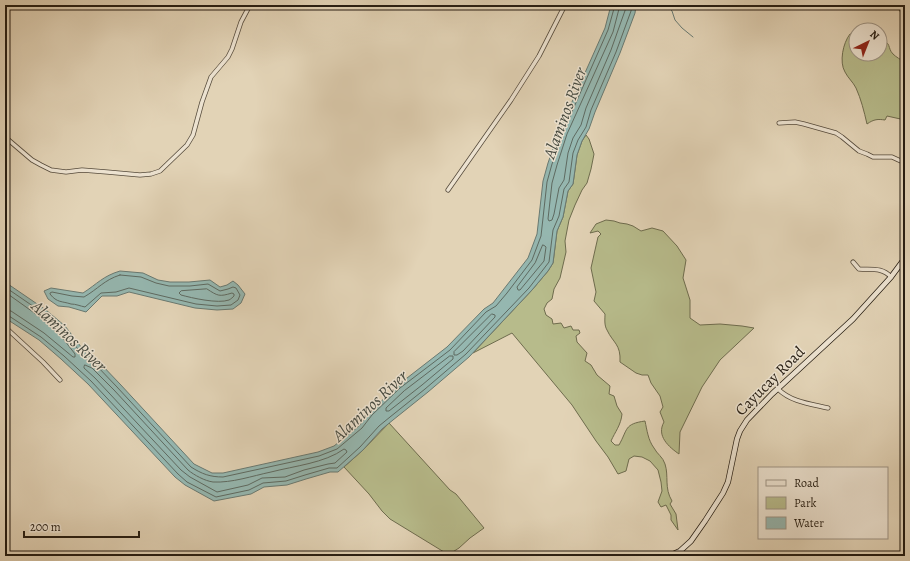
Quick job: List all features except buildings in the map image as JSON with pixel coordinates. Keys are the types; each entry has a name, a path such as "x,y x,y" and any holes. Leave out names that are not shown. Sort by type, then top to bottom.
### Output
{"street":[{"path":"5,138 32,160 51,170 66,172 82,170 140,175 160,171 187,145 193,135 211,77 228,57 241,22 250,5"},
{"path":"448,190 511,100 539,56 565,5"},
{"path":"779,122 806,124 836,133 859,151 874,157 892,157 905,163"},
{"name":"Cayucay Road","path":"669,556 680,551 698,533 723,493 728,482 734,450 740,431 744,425 778,389 853,319 891,277 905,258"},
{"path":"853,262 859,269 883,270 891,277"},
{"path":"5,327 60,380"},
{"path":"778,389 793,399 828,408"}],"green space":[{"path":"905,5 905,18 896,6"},
{"path":"848,38 848,62 888,62 888,44 891,52 905,62 905,120 887,116 885,120 876,120 867,124 858,92 843,68 842,58 844,47"},
{"path":"586,135 589,139 594,154 591,169 587,183 582,190 569,220 565,241 566,252 560,278 554,289 552,299 547,303 544,309 546,315 552,319 553,324 561,323 564,328 571,326 573,330 579,330 580,333 576,336 577,342 587,353 585,361 591,365 597,375 610,386 609,394 614,396 617,406 622,414 619,425 611,441 615,445 619,445 630,426 638,422 645,421 650,442 665,464 667,473 667,487 672,501 670,504 676,514 678,530 671,520 671,515 666,505 661,507 658,502 662,491 658,470 650,461 642,457 634,456 629,459 626,471 618,474 572,405 512,333 473,353 532,290 553,263 557,231 563,217 568,191 573,184 577,155"},
{"path":"606,220 627,224 641,231 652,228 663,231 677,246 686,260 683,278 690,300 690,318 700,325 720,324 754,328 720,360 702,387 680,432 679,454 671,448 663,436 662,427 664,422 660,412 663,407 660,396 651,383 648,375 636,373 620,362 618,347 605,326 605,314 594,301 596,292 591,268 598,237 601,234 598,231 590,233 596,224"},
{"path":"389,423 450,490 456,494 484,528 451,553 444,552 390,519 344,467"}],"water":[{"name":"Alaminos River","path":"611,5 636,5 635,13 589,129 582,141 577,155 573,184 568,191 563,217 557,231 553,263 532,290 469,357 382,429 363,450 338,472 330,472 287,485 264,487 251,494 214,501 185,485 175,477 88,384 39,340 5,318 5,282 46,310 65,326 88,356 98,361 194,464 212,473 223,473 318,452 334,446 359,426 369,413 398,385 447,347 484,309 493,303 528,258 537,234 543,181 548,163 559,131 605,28"},
{"path":"120,271 143,273 158,280 170,282 210,280 220,287 233,281 245,294 241,303 233,309 217,310 195,308 129,292 117,296 102,296 86,312 69,307 58,306 48,299 44,291 51,288 83,293 105,278"}],"waterway":[{"path":"667,5 672,11 675,20 693,37"}]}
